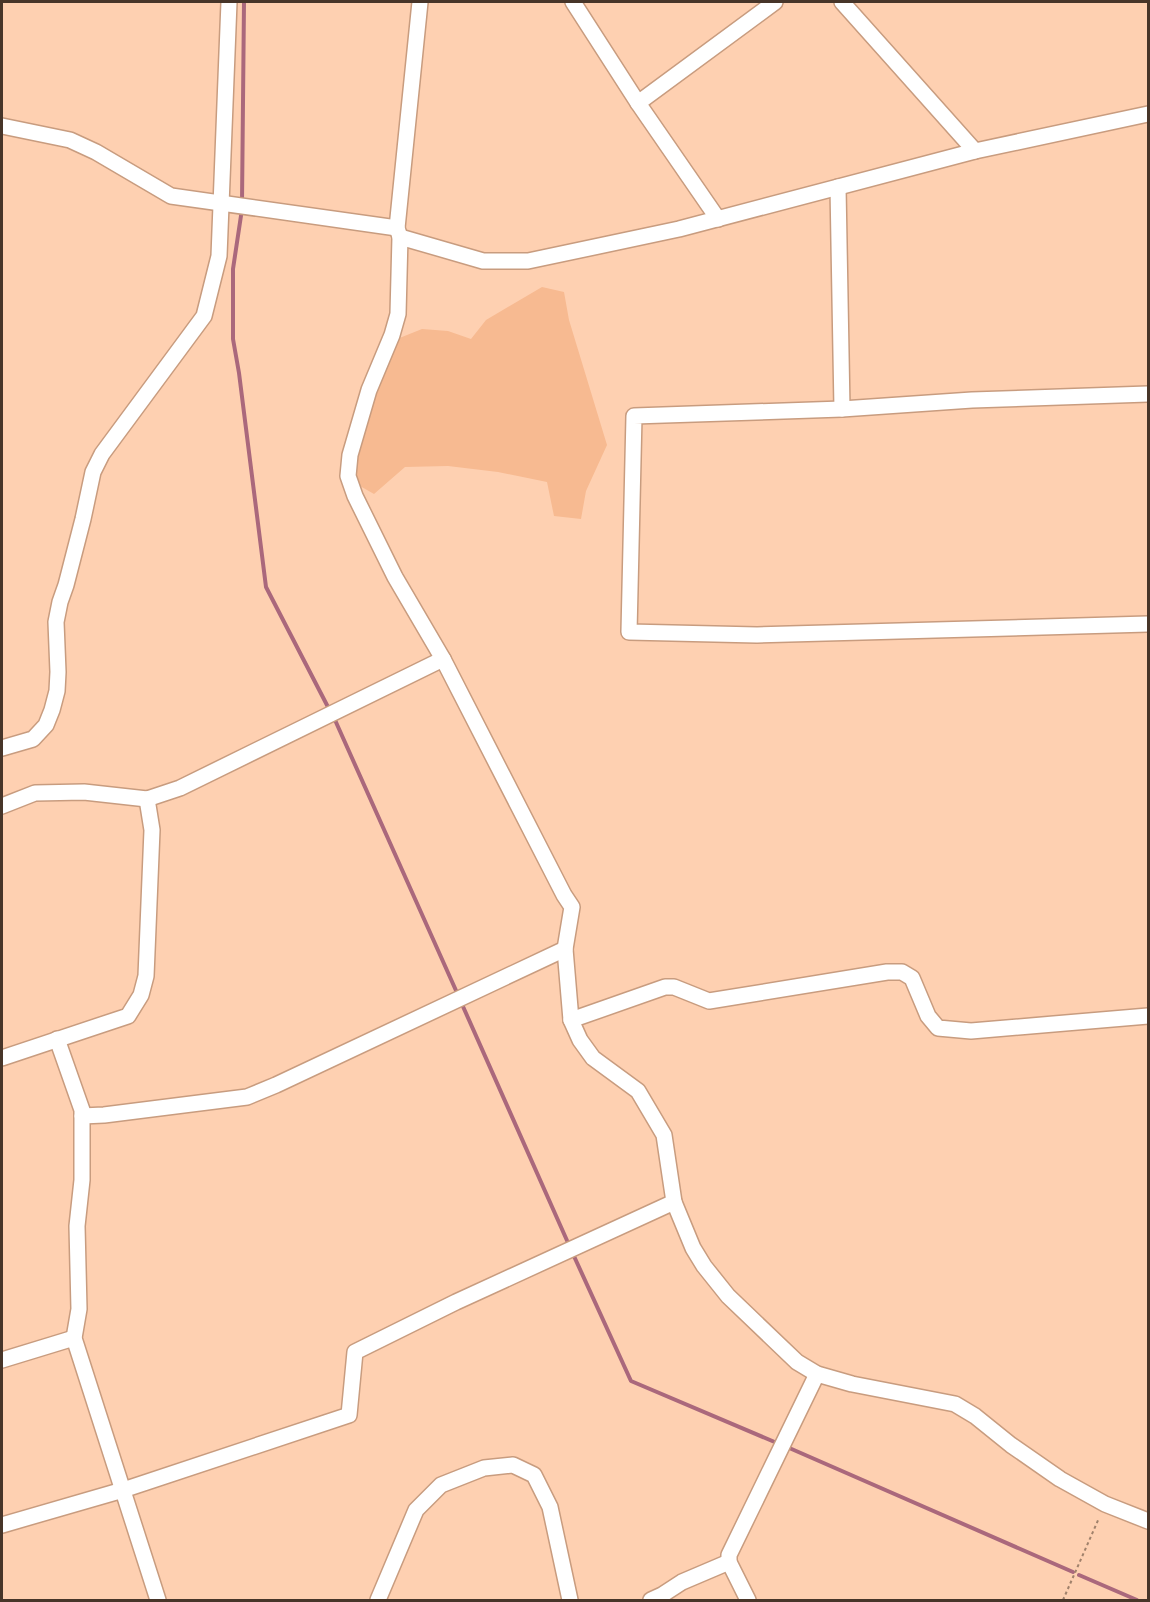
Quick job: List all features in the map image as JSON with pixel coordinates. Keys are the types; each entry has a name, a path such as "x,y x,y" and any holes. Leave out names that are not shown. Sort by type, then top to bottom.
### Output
{"street":[{"path":"2,748 33,739 46,725 52,710 57,691 58,672 56,622 93,472 102,454 204,315 219,256 227,203 229,2"},
{"path":"420,2 399,233 398,314 392,335 369,390 350,455 348,476 355,496 395,577 443,659 572,907 565,949 571,1020 580,1040 593,1058 638,1091 664,1135 674,1202 693,1248 704,1266 728,1296 797,1362 817,1374 852,1384 955,1404 975,1416 1011,1445 1060,1479 1105,1504 1149,1521"},
{"path":"573,2 638,103 718,219"},
{"path":"638,103 775,2"},
{"path":"842,2 975,151"},
{"path":"2,126 70,140 96,152 171,196 253,207 399,233 483,261 528,261 679,229 975,151 1149,114"},
{"path":"838,187 842,409"},
{"path":"1149,394 972,400 842,409 634,416 629,632 757,635 1149,624"},
{"path":"2,805 34,793 84,792 147,799 180,788 443,659"},
{"path":"2,1058 128,1016 141,995 146,976 152,830 147,799"},
{"path":"82,1116 247,1097 565,949"},
{"path":"571,1020 665,987 674,987 709,1001 887,972 902,972 912,978 928,1016 938,1028 971,1031 1149,1016"},
{"path":"57,1040 82,1110 82,1180 77,1226 79,1309 74,1338 158,1600"},
{"path":"2,1525 123,1490 349,1415 355,1352 456,1302 674,1202"},
{"path":"2,1360 74,1338"},
{"path":"748,1600 729,1562 729,1555 817,1374"},
{"path":"378,1600 416,1510 441,1485 484,1468 513,1465 534,1475 550,1507 570,1600"},
{"path":"658,1599 682,1582 729,1562"}],"path":[{"path":"1063,1600 1105,1504"}],"shaded area":[{"path":"542,287 564,292 569,320 607,445 586,491 581,519 554,516 547,482 498,472 448,466 405,467 374,494 360,486 353,471 374,389 397,339 422,329 448,331 471,339 486,320"}],"waterway":[{"path":"242,202 244,2"},
{"path":"242,209 233,269 233,339 266,587 329,709"},
{"path":"335,720 458,995"},
{"path":"461,1002 569,1245"},
{"path":"573,1254 631,1381 777,1443"},
{"path":"787,1447 1073,1572"},
{"path":"1079,1575 1137,1600"}]}
